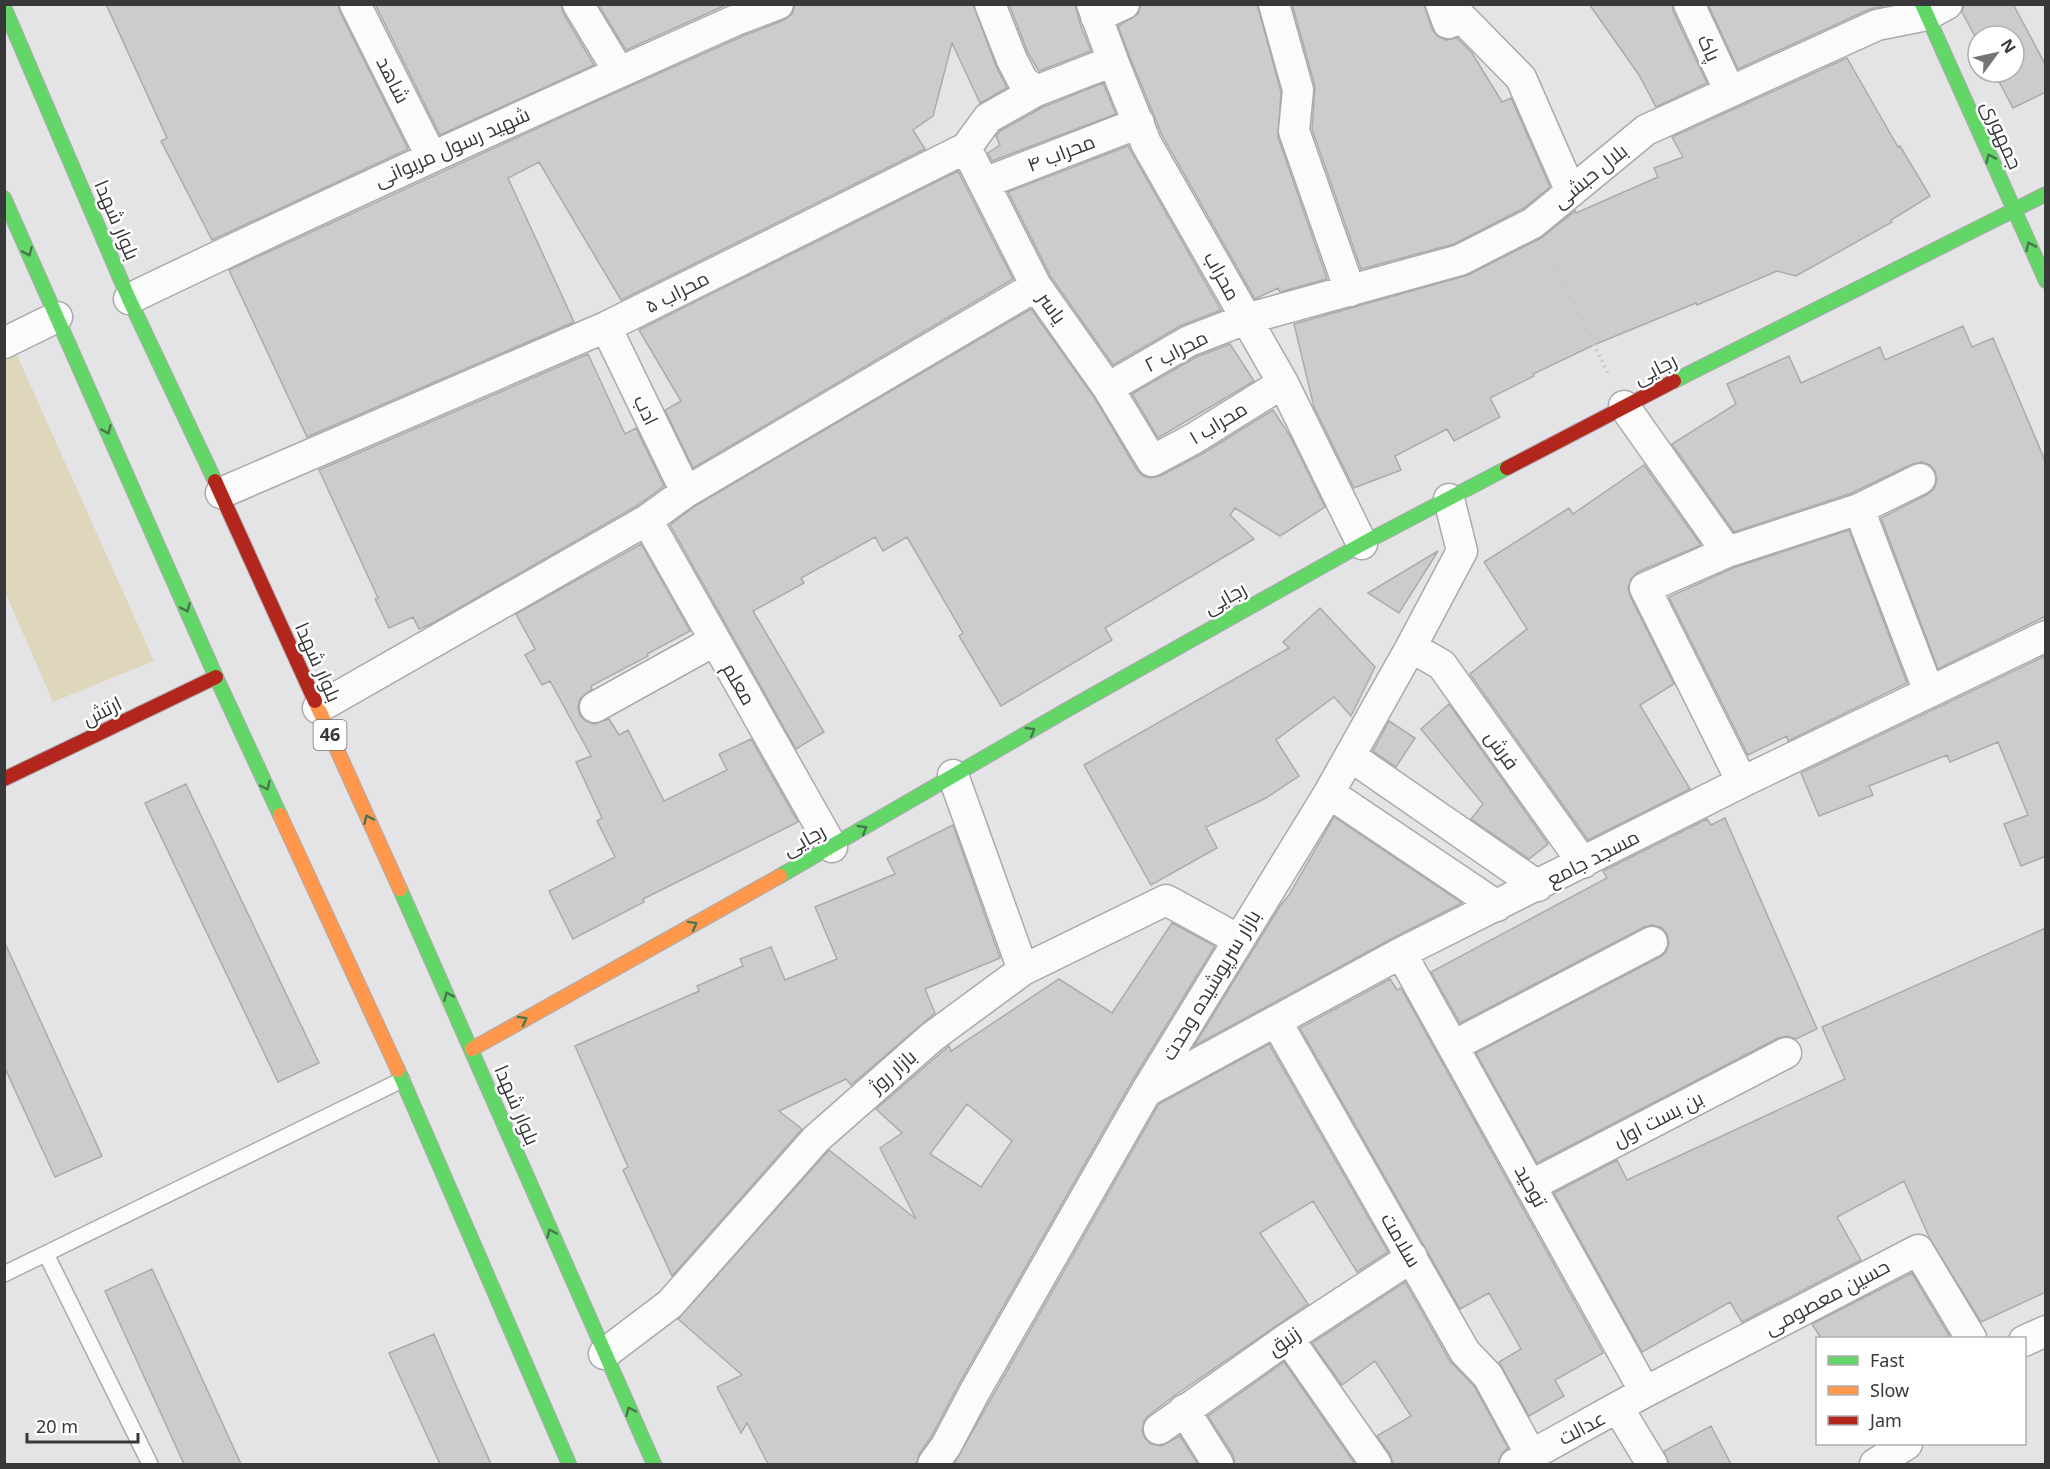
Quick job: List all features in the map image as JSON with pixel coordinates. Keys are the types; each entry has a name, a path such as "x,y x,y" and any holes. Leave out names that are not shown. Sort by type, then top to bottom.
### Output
{"main road":[{"name":"بلوار شهدا","path":"4,7 129,299 221,493 472,1049 654,1464"},
{"name":"جمهوری","path":"1932,8 2014,211 2046,281"},
{"name":"رجایی","path":"472,1049 832,847 953,775 1362,544 1624,406 2046,194"},
{"path":"4,198 216,677 402,1080 569,1464"},
{"name":"ارتش","path":"4,780 216,677"}],"street":[{"path":"578,4 619,72"},
{"name":"شهید رسول مریوانی","path":"129,299 298,217 619,72 731,12 778,4"},
{"path":"990,4 1012,60 1023,81 1036,91"},
{"path":"1094,10 1124,4"},
{"path":"1274,4 1298,90 1294,131 1350,291"},
{"path":"1441,4 1448,23 1462,18 1521,78 1571,192"},
{"name":"پاک","path":"1689,4 1730,92"},
{"name":"شاهد","path":"355,5 431,156"},
{"name":"بلال حبشی","path":"1246,319 1460,260 1533,223 1646,130 1877,25 1932,8"},
{"name":"محراب","path":"1094,10 1146,142 1283,383 1362,544"},
{"name":"محراب ۵","path":"221,493 606,327 966,148 988,118 1036,91 1113,61"},
{"name":"محراب ۴","path":"984,183 1139,123"},
{"name":"یاسر","path":"966,148 1036,286 1108,388 1152,460"},
{"path":"318,708 646,520 686,492 1036,286"},
{"path":"4,343 57,317"},
{"name":"محراب ۲","path":"1108,388 1189,340 1246,319"},
{"name":"ادب","path":"606,327 686,492"},
{"name":"محراب ۱","path":"1152,460 1193,439 1283,383"},
{"path":"1624,406 1727,552"},
{"path":"1742,783 1645,588 1727,552 1859,509 1920,479"},
{"name":"بازار سرپوشیده وحدت","path":"933,1464 946,1446 1147,1090 1329,794 1411,647 1462,550 1449,500"},
{"path":"1859,509 1929,692"},
{"name":"معلم","path":"646,520 832,847"},
{"name":"مسجد جامع","path":"1147,1090 1401,953 1742,783 2046,636"},
{"path":"595,707 714,641"},
{"name":"فرش","path":"1411,647 1442,665 1583,864"},
{"path":"1350,756 1538,886"},
{"path":"953,775 1023,970"},
{"path":"1329,794 1497,906"},
{"name":"بازار روژ","path":"604,1354 670,1304 816,1139 932,1037 1023,970 1166,900 1239,940"},
{"path":"1453,1046 1652,942"},
{"name":"توحید","path":"1401,953 1645,1392"},
{"name":"سلامت","path":"1276,1021 1465,1352 1488,1376 1523,1460"},
{"name":"بن بست اول","path":"1530,1186 1786,1053"},
{"name":"حسین معصومی","path":"1645,1392 1918,1250 1970,1337"},
{"name":"زنبق","path":"1159,1429 1288,1338 1412,1257"},
{"path":"2026,1341 2046,1331"},
{"path":"1288,1338 1376,1464"},
{"path":"1645,1392 1618,1408 1652,1464"},
{"name":"عدالت","path":"1523,1460 1618,1408"},
{"path":"1184,1410 1218,1464"},
{"path":"1875,1464 1904,1445"}],"lane":[{"path":"4,1274 402,1080"},
{"path":"46,1254 150,1464"}],"path":[{"path":"1533,223 1624,406"}],"shaded area":[{"path":"4,326 154,661 53,702 5,592"}],"building":[{"path":"106,4 338,4 408,149 212,240 161,141 167,138"},
{"path":"375,4 561,4 563,13 594,65 440,135"},
{"path":"598,4 728,4 626,50"},
{"path":"795,4 973,4 996,66 1007,88 980,103 952,43 933,116 913,130 925,149 621,300 539,162 508,178 574,322 307,437 229,270 590,104 784,20 792,14"},
{"path":"1009,4 1075,4 1091,51 1039,71 1028,53"},
{"path":"1141,4 1257,4 1281,92 1278,137 1327,279 1280,292 1278,288 1255,299 1162,135 1129,55 1118,26 1138,14"},
{"path":"1292,4 1424,4 1432,29 1437,36 1446,40 1457,38 1472,53 1502,102 1511,98 1550,187 1524,208 1454,244 1361,269 1312,129 1315,86"},
{"path":"1589,4 1672,4 1673,11 1707,83 1656,107 1639,75"},
{"path":"1708,4 1892,4 1870,9 1738,69"},
{"path":"1964,4 2013,4 2024,24 1968,24 1962,12"},
{"path":"2026,28 2046,66 2046,92 2013,108 2000,84 2026,84"},
{"path":"1847,58 1898,147 1900,146 1930,196 1891,220 1892,222 1796,276 1777,271 1596,344 1533,374 1534,376 1490,398 1500,417 1454,441 1447,429 1395,456 1401,470 1354,488 1314,407 1294,324 1468,275 1541,238 1575,211 1576,213 1658,177 1654,168 1683,157 1672,137"},
{"path":"1103,83 1116,114 992,161 988,153 1000,145 996,136 1000,131 1043,107"},
{"path":"1128,146 1221,310 1180,326 1113,365 1051,277 1008,192"},
{"path":"958,171 1013,279 693,468 665,410 681,401 639,330"},
{"path":"1031,309 1094,397 1137,470 1143,476 1151,478 1160,476 1202,454 1273,410 1290,436 1325,507 1280,536 1235,508 1230,515 1254,539 1105,628 1112,640 1001,706 959,636 963,633 907,537 883,551 875,537 801,578 804,583 753,611 824,732 796,749 670,525 695,506"},
{"path":"1963,326 1972,347 1993,338 2046,463 2046,616 1938,669 1881,518 1934,489 1937,480 1935,471 1930,465 1922,462 1912,464 1852,493 1734,532 1672,444 1736,404 1727,384 1789,356 1801,383 1880,347 1885,360"},
{"path":"1230,344 1254,381 1158,438 1132,394 1196,357"},
{"path":"588,354 625,434 636,428 664,486 638,505 433,623 419,629 413,617 389,628 375,599 378,598 319,470"},
{"path":"1644,465 1701,545 1638,572 1631,579 1628,587 1630,596 1674,684 1640,705 1690,789 1588,840 1470,674 1527,629 1484,562 1569,508 1573,514"},
{"path":"1849,530 1907,683 1788,741 1787,736 1748,755 1669,597 1733,568"},
{"path":"641,544 690,631 591,686 592,689 580,699 578,707 580,716 594,724 609,719 619,735 628,730 664,801 727,770 719,754 751,739 798,822 643,899 644,902 573,939 549,891 615,857 597,821 602,818 576,762 591,756 550,681 542,685 525,655 535,649 516,614"},
{"path":"1438,551 1399,613 1368,593"},
{"path":"1320,608 1375,667 1351,716 1334,697 1276,740 1299,776 1266,798 1206,827 1217,848 1151,885 1084,765 1289,648 1283,642"},
{"path":"2045,656 2046,856 2021,866 2004,824 2028,815 1998,742 1950,762 1947,755 1869,786 1873,795 1819,816 1801,773"},
{"path":"1449,704 1548,844 1529,859 1471,819 1483,804 1421,729"},
{"path":"1389,721 1415,738 1396,767 1373,751"},
{"path":"186,784 319,1063 278,1082 145,803"},
{"path":"1334,817 1462,903 1194,1046 1289,895"},
{"path":"1725,818 1817,1029 1796,1039 1787,1036 1778,1038 1537,1163 1476,1053 1660,957 1666,952 1669,943 1667,934 1662,928 1653,925 1644,927 1460,1023 1431,972 1607,878 1603,871 1707,819 1711,825"},
{"path":"953,825 1000,958 925,989 935,1013 851,1085 846,1079 779,1111 802,1129 672,1276 623,1170 628,1167 575,1046 699,991 697,986 743,966 740,959 771,947 785,980 837,959 815,907 895,874 887,858"},
{"path":"1172,923 1215,946 1132,1081 931,1437 919,1454 916,1464 768,1464 747,1423 741,1433 717,1387 742,1375 678,1319 829,1150 916,1219 880,1148 902,1133 876,1109 949,1046 951,1051 1059,979 1112,1013","holes":["967,1104 1012,1141 981,1187 930,1154"]},
{"path":"2046,928 2046,1292 1981,1322 1930,1239 1904,1181 1837,1217 1861,1260 1742,1322 1730,1302 1642,1352 1554,1193 1617,1160 1627,1180 1845,1079 1822,1027"},
{"path":"4,941 102,1156 55,1177 4,1066"},
{"path":"1390,979 1397,990 1401,988 1603,1353 1555,1380 1564,1396 1529,1416 1499,1362 1521,1349 1489,1293 1460,1309 1300,1028"},
{"path":"1269,1044 1388,1252 1357,1272 1313,1201 1260,1233 1308,1304 1174,1396 1144,1421 1142,1431 1151,1444 1161,1446 1180,1436 1198,1464 954,1464 1159,1104"},
{"path":"152,1269 241,1464 184,1464 105,1291"},
{"path":"1912,1273 1950,1337 1820,1337 1812,1324"},
{"path":"1405,1282 1450,1361 1474,1386 1508,1448 1501,1455 1498,1464 1393,1464 1390,1454 1377,1436 1411,1416 1375,1361 1342,1385 1312,1343"},
{"path":"434,1334 491,1464 440,1464 389,1353"},
{"path":"1284,1362 1355,1464 1235,1464 1233,1455 1208,1416"},
{"path":"1711,1426 1731,1464 1669,1464 1664,1451"}],"traffic: fast":[{"path":"1922,4 2046,281"},
{"path":"4,7 129,299 215,481"},
{"path":"1674,381 2046,194"},
{"path":"4,198 216,677 280,815"},
{"path":"780,876 1070,708 1362,544 1507,468"},
{"path":"400,889 654,1464"},
{"path":"398,1070 569,1464"}],"traffic: slow":[{"path":"315,701 400,889"},
{"path":"280,815 398,1070"},
{"path":"472,1049 780,876"}],"traffic: jam":[{"path":"1507,468 1674,381"},
{"path":"215,481 315,701"},
{"path":"4,779 216,677"}]}
